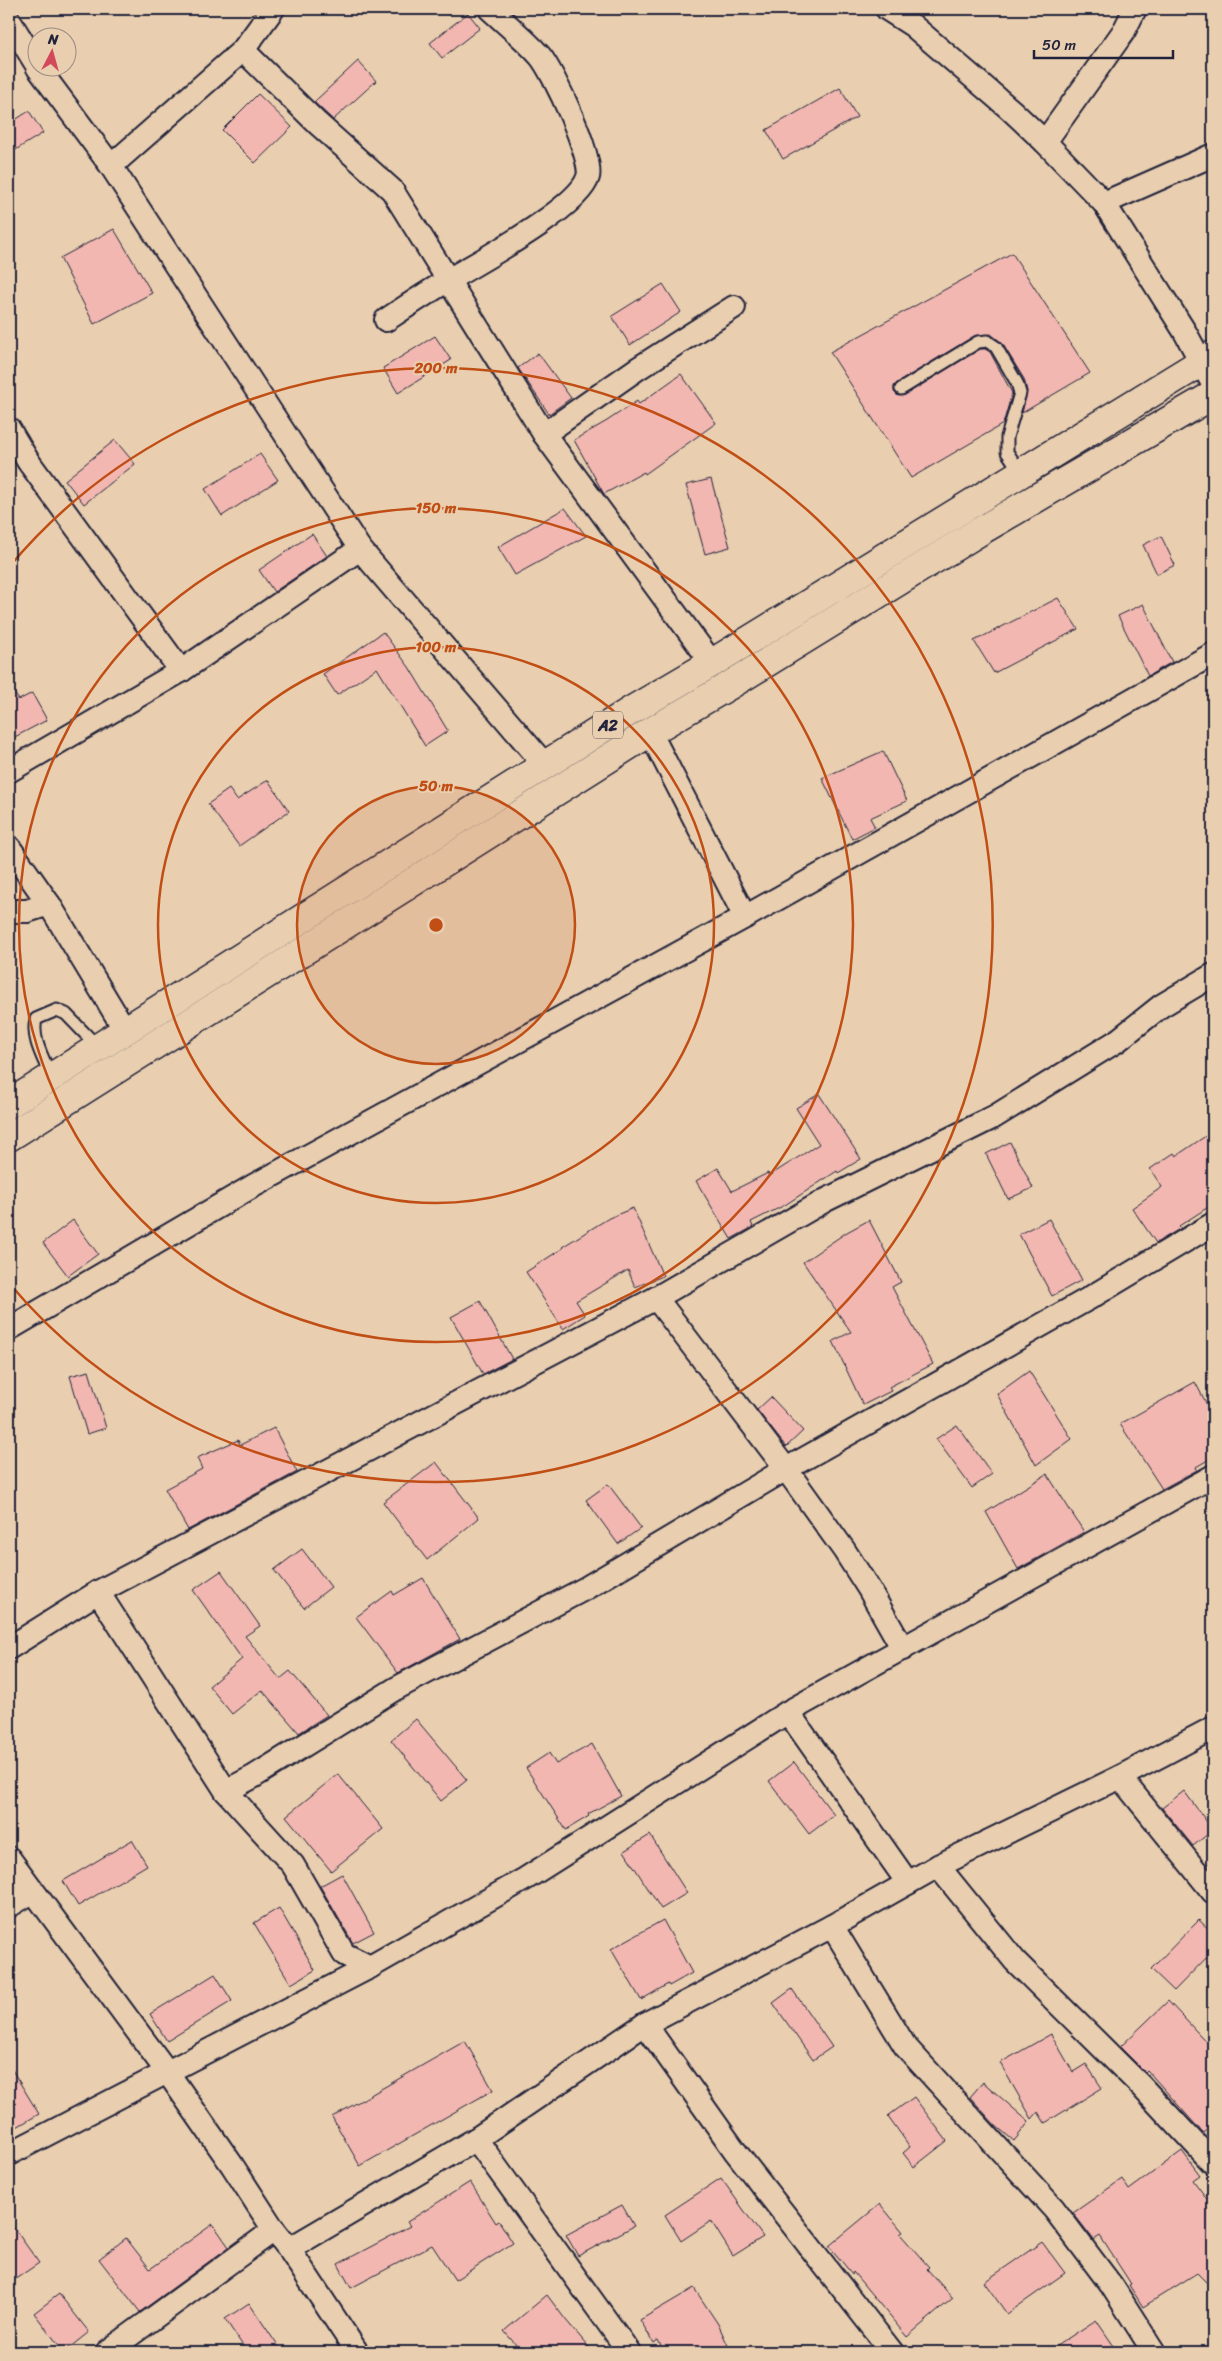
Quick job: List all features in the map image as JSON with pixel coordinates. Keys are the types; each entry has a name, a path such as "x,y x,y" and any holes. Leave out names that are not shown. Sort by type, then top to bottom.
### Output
{"highway":[{"name":"A2","path":"9,1104 544,764 1021,473 1209,367"},
{"name":"A2","path":"9,1137 650,732 730,685 980,530 1213,395"}],"street":[{"path":"111,166 243,50 273,9"},
{"path":"386,320 514,241 571,201 589,176 584,148 554,78 540,56 490,9"},
{"path":"887,9 918,17 1104,203 1209,367"},
{"path":"1045,142 1124,31 1135,9"},
{"path":"9,20 28,51"},
{"path":"243,50 317,123 392,190 544,434 712,663"},
{"path":"46,78 111,166 360,549 544,764"},
{"path":"1104,203 1213,155"},
{"path":"544,434 636,369 734,307"},
{"path":"9,430 28,461 181,671"},
{"path":"9,771 181,671 360,549"},
{"path":"9,1329 253,1186 745,917 1213,654"},
{"path":"650,732 745,917"},
{"path":"9,846 49,904 125,1030"},
{"path":"9,911 27,911 49,904"},
{"path":"9,1648 98,1592 656,1298 826,1200 994,1117 1117,1041 1161,1006 1213,974"},
{"path":"226,1791 253,1777 395,1689 586,1588 786,1469 1088,1299 1213,1224"},
{"path":"656,1298 786,1469 869,1589 903,1649"},
{"path":"9,2154 370,1967 525,1879 788,1712 1213,1476"},
{"path":"98,1592 226,1791 293,1865 344,1954 370,1967"},
{"path":"788,1712 908,1883"},
{"path":"290,2249 476,2138 645,2024 832,1926 938,1866 1120,1778 1213,1728"},
{"path":"1120,1778 1213,1892"},
{"path":"9,1858 32,1892 168,2073 232,2165 274,2230 290,2249 358,2352"},
{"path":"938,1866 1015,1962 1140,2085 1213,2162"},
{"path":"9,1906 32,1892"},
{"path":"832,1926 905,2046 1054,2209 1112,2286 1154,2352"},
{"path":"645,2024 735,2151 892,2352"},
{"path":"476,2138 629,2352"},
{"path":"107,2352 274,2230"}],"lane":[{"path":"901,389 978,342 987,341 996,347 1020,393 1007,437 1007,452 1021,473"},
{"path":"51,1077 37,1043 34,1028 36,1019 56,1010 66,1014 99,1048"}],"building":[{"path":"468,13 480,28 442,58 430,43"},
{"path":"358,61 376,81 333,120 314,102"},
{"path":"840,88 857,117 783,159 766,130"},
{"path":"258,94 292,127 255,163 222,130"},
{"path":"29,111 43,133 9,154 9,124"},
{"path":"114,229 152,293 94,324 60,258"},
{"path":"1012,253 1090,373 1022,413 1027,391 1024,379 1002,343 991,334 974,336 897,383 894,386 894,392 898,396 905,395 980,349 985,349 990,352 1012,393 1003,424 911,478 830,352"},
{"path":"663,284 681,312 630,345 612,316"},
{"path":"435,336 451,360 398,393 383,368"},
{"path":"538,353 571,398 549,414 518,368"},
{"path":"681,374 716,423 645,474 644,472 604,494 574,440 637,401 639,404"},
{"path":"115,440 135,464 84,504 65,480"},
{"path":"260,454 278,480 222,516 205,489"},
{"path":"711,479 730,547 705,554 686,485"},
{"path":"565,508 586,536 515,575 498,547"},
{"path":"312,534 327,556 274,592 259,570"},
{"path":"1161,536 1175,565 1157,574 1143,545"},
{"path":"1058,598 1078,629 994,673 974,641"},
{"path":"1143,604 1172,662 1148,676 1118,616"},
{"path":"383,632 409,667 448,731 425,746 377,668 337,695 323,674"},
{"path":"9,686 19,700 32,693 47,720 9,740"},
{"path":"883,751 907,801 870,818 875,827 852,839 822,778"},
{"path":"268,780 289,811 239,846 208,804 229,789 237,800"},
{"path":"819,1094 861,1159 838,1173 837,1171 785,1205 751,1222 753,1227 731,1239 696,1181 718,1168 732,1191 768,1173 769,1176 819,1144 796,1108"},
{"path":"1213,1131 1213,1204 1179,1226 1181,1228 1156,1243 1132,1208 1162,1187 1150,1169 1174,1153 1176,1156"},
{"path":"1010,1142 1033,1188 1008,1199 986,1154"},
{"path":"633,1208 663,1276 635,1287 628,1270 576,1301 585,1315 563,1329 526,1272 609,1218"},
{"path":"1049,1219 1082,1280 1052,1296 1019,1234"},
{"path":"73,1220 98,1254 68,1276 43,1243"},
{"path":"869,1220 901,1282 892,1287 933,1364 889,1387 891,1391 863,1405 833,1341 851,1332 803,1262 847,1232"},
{"path":"480,1301 512,1359 483,1374 451,1317"},
{"path":"89,1371 106,1428 87,1434 70,1376"},
{"path":"1029,1371 1072,1439 1036,1465 997,1394"},
{"path":"1195,1382 1213,1416 1213,1457 1196,1467 1197,1470 1162,1489 1120,1424"},
{"path":"771,1397 803,1431 786,1447 757,1410"},
{"path":"957,1425 992,1474 972,1488 936,1439"},
{"path":"274,1428 297,1472 188,1530 165,1489 202,1469 197,1458 238,1440 240,1445"},
{"path":"436,1462 479,1518 427,1560 383,1502"},
{"path":"1047,1474 1084,1532 1018,1569 986,1512"},
{"path":"608,1484 641,1528 618,1544 586,1500"},
{"path":"302,1549 331,1587 304,1608 274,1570"},
{"path":"221,1571 260,1626 245,1636 280,1679 290,1671 327,1715 299,1733 262,1690 232,1714 209,1686 242,1659 193,1590"},
{"path":"423,1578 460,1639 398,1673 356,1617 392,1591 394,1595"},
{"path":"416,1719 467,1780 441,1801 391,1740"},
{"path":"592,1744 621,1796 588,1814 589,1816 566,1830 526,1768 549,1753 556,1764"},
{"path":"794,1762 834,1815 809,1834 769,1781"},
{"path":"338,1774 383,1829 331,1871 286,1816"},
{"path":"1184,1791 1213,1830 1193,1846 1162,1808"},
{"path":"650,1835 687,1893 661,1909 624,1851"},
{"path":"132,1840 147,1865 78,1906 63,1881"},
{"path":"342,1874 374,1932 353,1943 320,1886"},
{"path":"279,1908 315,1970 291,1984 254,1923"},
{"path":"663,1920 692,1973 669,1986 668,1984 641,2000 611,1949"},
{"path":"1199,1920 1213,1933 1213,1951 1174,1991 1151,1969"},
{"path":"215,1974 232,2001 167,2041 150,2014"},
{"path":"792,1989 832,2047 813,2060 773,2003"},
{"path":"1168,2001 1213,2049 1213,2124 1203,2133 1147,2070 1145,2072 1120,2047"},
{"path":"1051,2034 1073,2072 1086,2064 1102,2088 1045,2123 1038,2112 1032,2119 1000,2063"},
{"path":"465,2041 493,2090 360,2166 332,2117"},
{"path":"9,2065 39,2114 15,2128 9,2118"},
{"path":"983,2082 1029,2122 1014,2141 995,2125 970,2097"},
{"path":"914,2097 947,2141 914,2167 903,2153 910,2147 888,2116"},
{"path":"1182,2151 1200,2175 1193,2180 1213,2207 1213,2289 1197,2273 1143,2307 1129,2285 1131,2284 1100,2236 1094,2240 1073,2213 1122,2179 1129,2190"},
{"path":"721,2178 763,2237 733,2256 711,2221 681,2241 665,2215"},
{"path":"470,2182 496,2223 499,2221 513,2243 455,2280 432,2245 351,2288 338,2264 410,2226 407,2222"},
{"path":"880,2204 903,2232 900,2234 929,2267 927,2269 953,2298 907,2337 829,2246"},
{"path":"622,2205 634,2226 578,2256 566,2235"},
{"path":"9,2221 39,2263 14,2280 9,2272"},
{"path":"213,2224 229,2247 140,2312 99,2259 126,2238 150,2269"},
{"path":"1042,2242 1065,2273 1007,2314 984,2282"},
{"path":"694,2288 718,2324 731,2352 664,2352 658,2340 654,2343 640,2320"},
{"path":"59,2294 89,2332 64,2352 34,2313"},
{"path":"547,2295 593,2352 522,2352 504,2331"},
{"path":"249,2303 282,2352 247,2352 225,2319"},
{"path":"1096,2320 1118,2352 1047,2352"}]}
